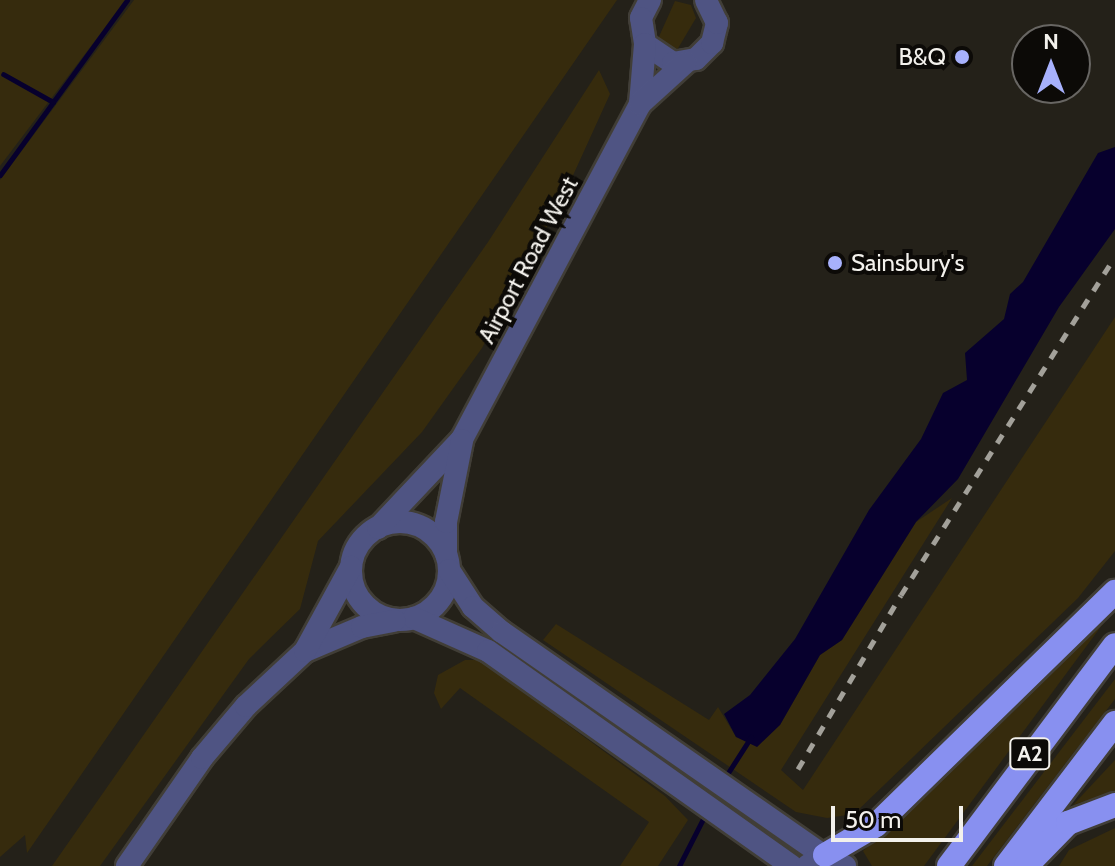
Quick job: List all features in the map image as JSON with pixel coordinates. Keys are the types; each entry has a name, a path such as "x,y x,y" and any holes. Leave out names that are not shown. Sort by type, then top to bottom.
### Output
{"highway":[{"path":"825,860 876,825 1115,592"},
{"name":"A2","path":"949,866 1115,645"},
{"name":"A2","path":"1006,866 1115,723"},
{"path":"1026,866 1068,823 1115,805"}],"street":[{"name":"Airport Road West","path":"640,104 645,44 641,18 650,0"},
{"name":"Airport Road West","path":"378,528 462,439 640,104 712,43 717,23 709,2"},
{"path":"645,44 662,60 685,63"},
{"name":"Airport Road West","path":"448,562 446,522 462,439"},
{"path":"127,866 211,747 246,706 305,651 365,538 378,528 393,523 425,529 473,607 502,632 709,776 726,802 759,840 792,866"},
{"path":"305,651 362,627 406,619 439,601 448,562"},
{"path":"351,567 359,598 370,610 406,619 488,651 698,796 726,802 825,860"},
{"path":"759,840 773,866"}],"shaded area":[{"path":"0,0 126,0 0,166"},
{"path":"134,0 617,0 27,853 25,835 0,857 0,180"},
{"path":"675,1 691,5 696,18 677,50 670,50 657,41"},
{"path":"599,70 610,94 565,193 482,348 422,432 318,541 300,609 249,659 100,866 52,866 488,242"},
{"path":"1115,147 1115,229 1059,307 958,479 916,522 842,640 820,655 780,725 757,747 736,737 724,714 750,695 795,639 869,510 921,439 943,393 967,380 965,353 1004,319 1010,294 1023,282 1098,153"},
{"path":"1115,317 1115,551 1078,598 854,814 827,818 796,812 543,640 556,624 709,720 718,707 736,737 780,725 820,655 842,640 916,522 952,498 781,770 803,790"},
{"path":"1114,609 924,866 872,866 863,851"},
{"path":"465,660 479,660 665,796 688,820 658,866 620,866 649,822 460,688 441,709 434,693 438,675"},
{"path":"1115,679 1115,699 987,866 972,866"},
{"path":"1115,760 1115,792 1073,805"},
{"path":"1115,828 1115,866 1059,866 1069,850"}],"waterway":[{"path":"53,102 127,0"},
{"path":"0,175 53,102 3,74"},
{"path":"724,779 751,737"},
{"path":"679,866 706,813"}],"railway":[{"path":"798,769 901,595 1115,257"}],"place":[{"name":"B&Q","path":"962,57"},
{"name":"Sainsbury's","path":"835,263"}]}
